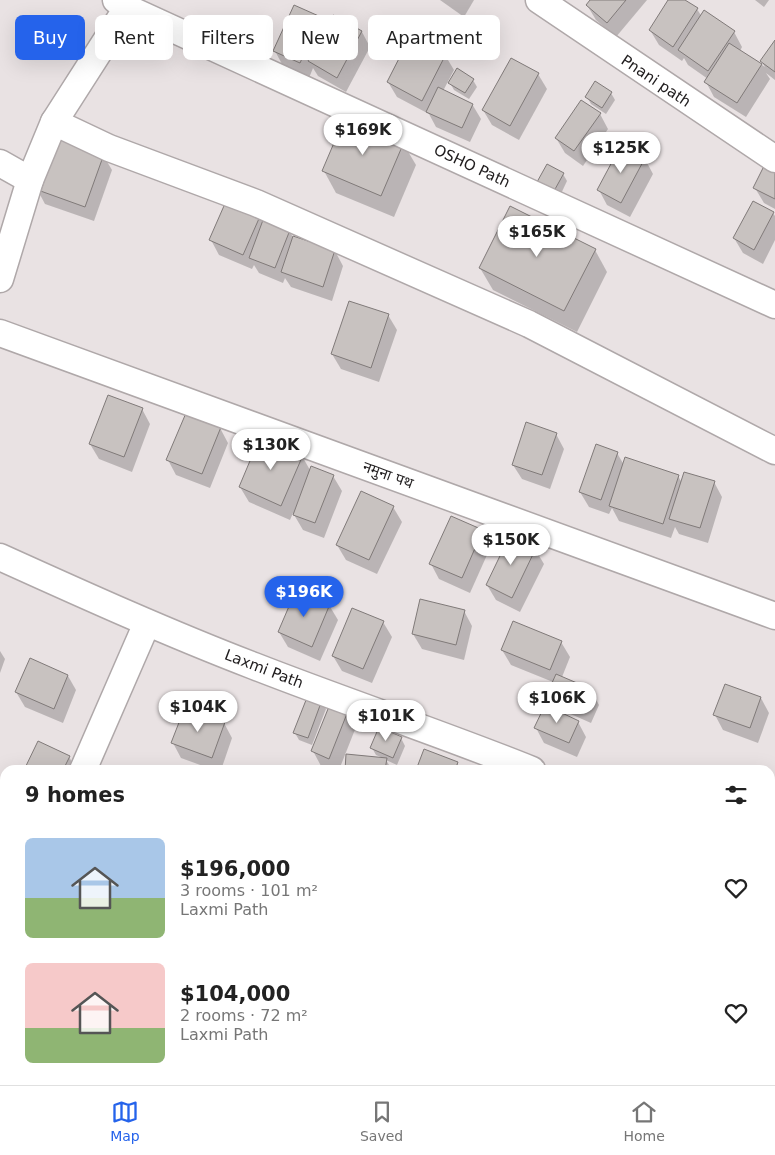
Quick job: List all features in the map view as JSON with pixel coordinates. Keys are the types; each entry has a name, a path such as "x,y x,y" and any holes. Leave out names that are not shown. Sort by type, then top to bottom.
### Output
{"street":[{"name":"Pnani path","path":"539,0 775,159"},
{"path":"0,279 30,180 54,122 121,4"},
{"name":"OSHO Path","path":"121,4 775,305"},
{"path":"54,122 109,148 256,203 529,324 775,451"},
{"path":"0,163 30,180"},
{"name":"नमुना पथ","path":"0,333 775,616"},
{"name":"Laxmi Path","path":"0,558 147,623 256,667 520,765"},
{"path":"85,765 147,623"}],"building":[{"path":"590,0 626,0 607,23 586,5"},
{"path":"668,0 685,0 698,8 673,47 649,30"},
{"path":"294,5 316,15 289,15"},
{"path":"704,10 735,31 708,71 678,50"},
{"path":"283,29 283,55 273,51"},
{"path":"358,29 362,31 358,39"},
{"path":"775,40 775,72 760,61"},
{"path":"729,43 762,64 737,103 704,82"},
{"path":"511,58 539,73 510,126 482,110"},
{"path":"309,60 347,60 337,78"},
{"path":"398,60 443,60 422,101 387,82"},
{"path":"457,68 474,79 465,93 448,83"},
{"path":"595,81 612,92 602,108 585,97"},
{"path":"438,87 473,104 462,128 426,112"},
{"path":"581,100 601,113 574,151 555,138"},
{"path":"345,117 404,142 381,196 322,171"},
{"path":"54,136 104,154 85,207 35,189"},
{"path":"621,145 645,158 621,203 597,190"},
{"path":"766,162 775,167 775,199 753,188"},
{"path":"547,164 564,173 554,191 537,182"},
{"path":"227,199 261,214 243,255 209,240"},
{"path":"753,201 774,212 754,250 733,238"},
{"path":"510,206 596,249 564,311 479,268"},
{"path":"263,220 290,230 275,268 249,258"},
{"path":"293,236 335,250 323,287 281,272"},
{"path":"349,301 389,314 371,368 331,354"},
{"path":"108,395 143,408 124,457 89,444"},
{"path":"186,413 221,427 202,474 166,460"},
{"path":"526,422 557,433 542,475 512,465"},
{"path":"260,437 303,455 281,506 239,487"},
{"path":"596,444 618,452 601,500 579,492"},
{"path":"625,457 679,475 663,524 609,506"},
{"path":"311,466 334,475 315,523 293,515"},
{"path":"684,472 715,481 700,528 669,519"},
{"path":"361,491 394,506 369,560 336,545"},
{"path":"451,516 483,530 462,578 429,564"},
{"path":"510,535 536,548 512,598 486,585"},
{"path":"296,590 330,604 312,647 278,632"},
{"path":"420,599 465,610 456,645 412,634"},
{"path":"352,608 384,621 363,669 332,656"},
{"path":"513,621 562,641 550,670 501,650"},
{"path":"30,658 68,675 54,709 15,692"},
{"path":"556,674 591,689 583,709 547,694"},
{"path":"725,684 761,697 750,728 713,715"},
{"path":"308,695 322,700 308,738 293,733"},
{"path":"330,704 348,711 329,759 311,751"},
{"path":"545,705 579,721 569,743 534,728"},
{"path":"185,707 225,722 212,758 171,743"},
{"path":"379,727 402,737 393,758 370,748"},
{"path":"38,741 70,756 66,765 26,765"},
{"path":"424,749 458,762 457,765 418,765"},
{"path":"346,754 387,758 386,765 345,765"}]}
